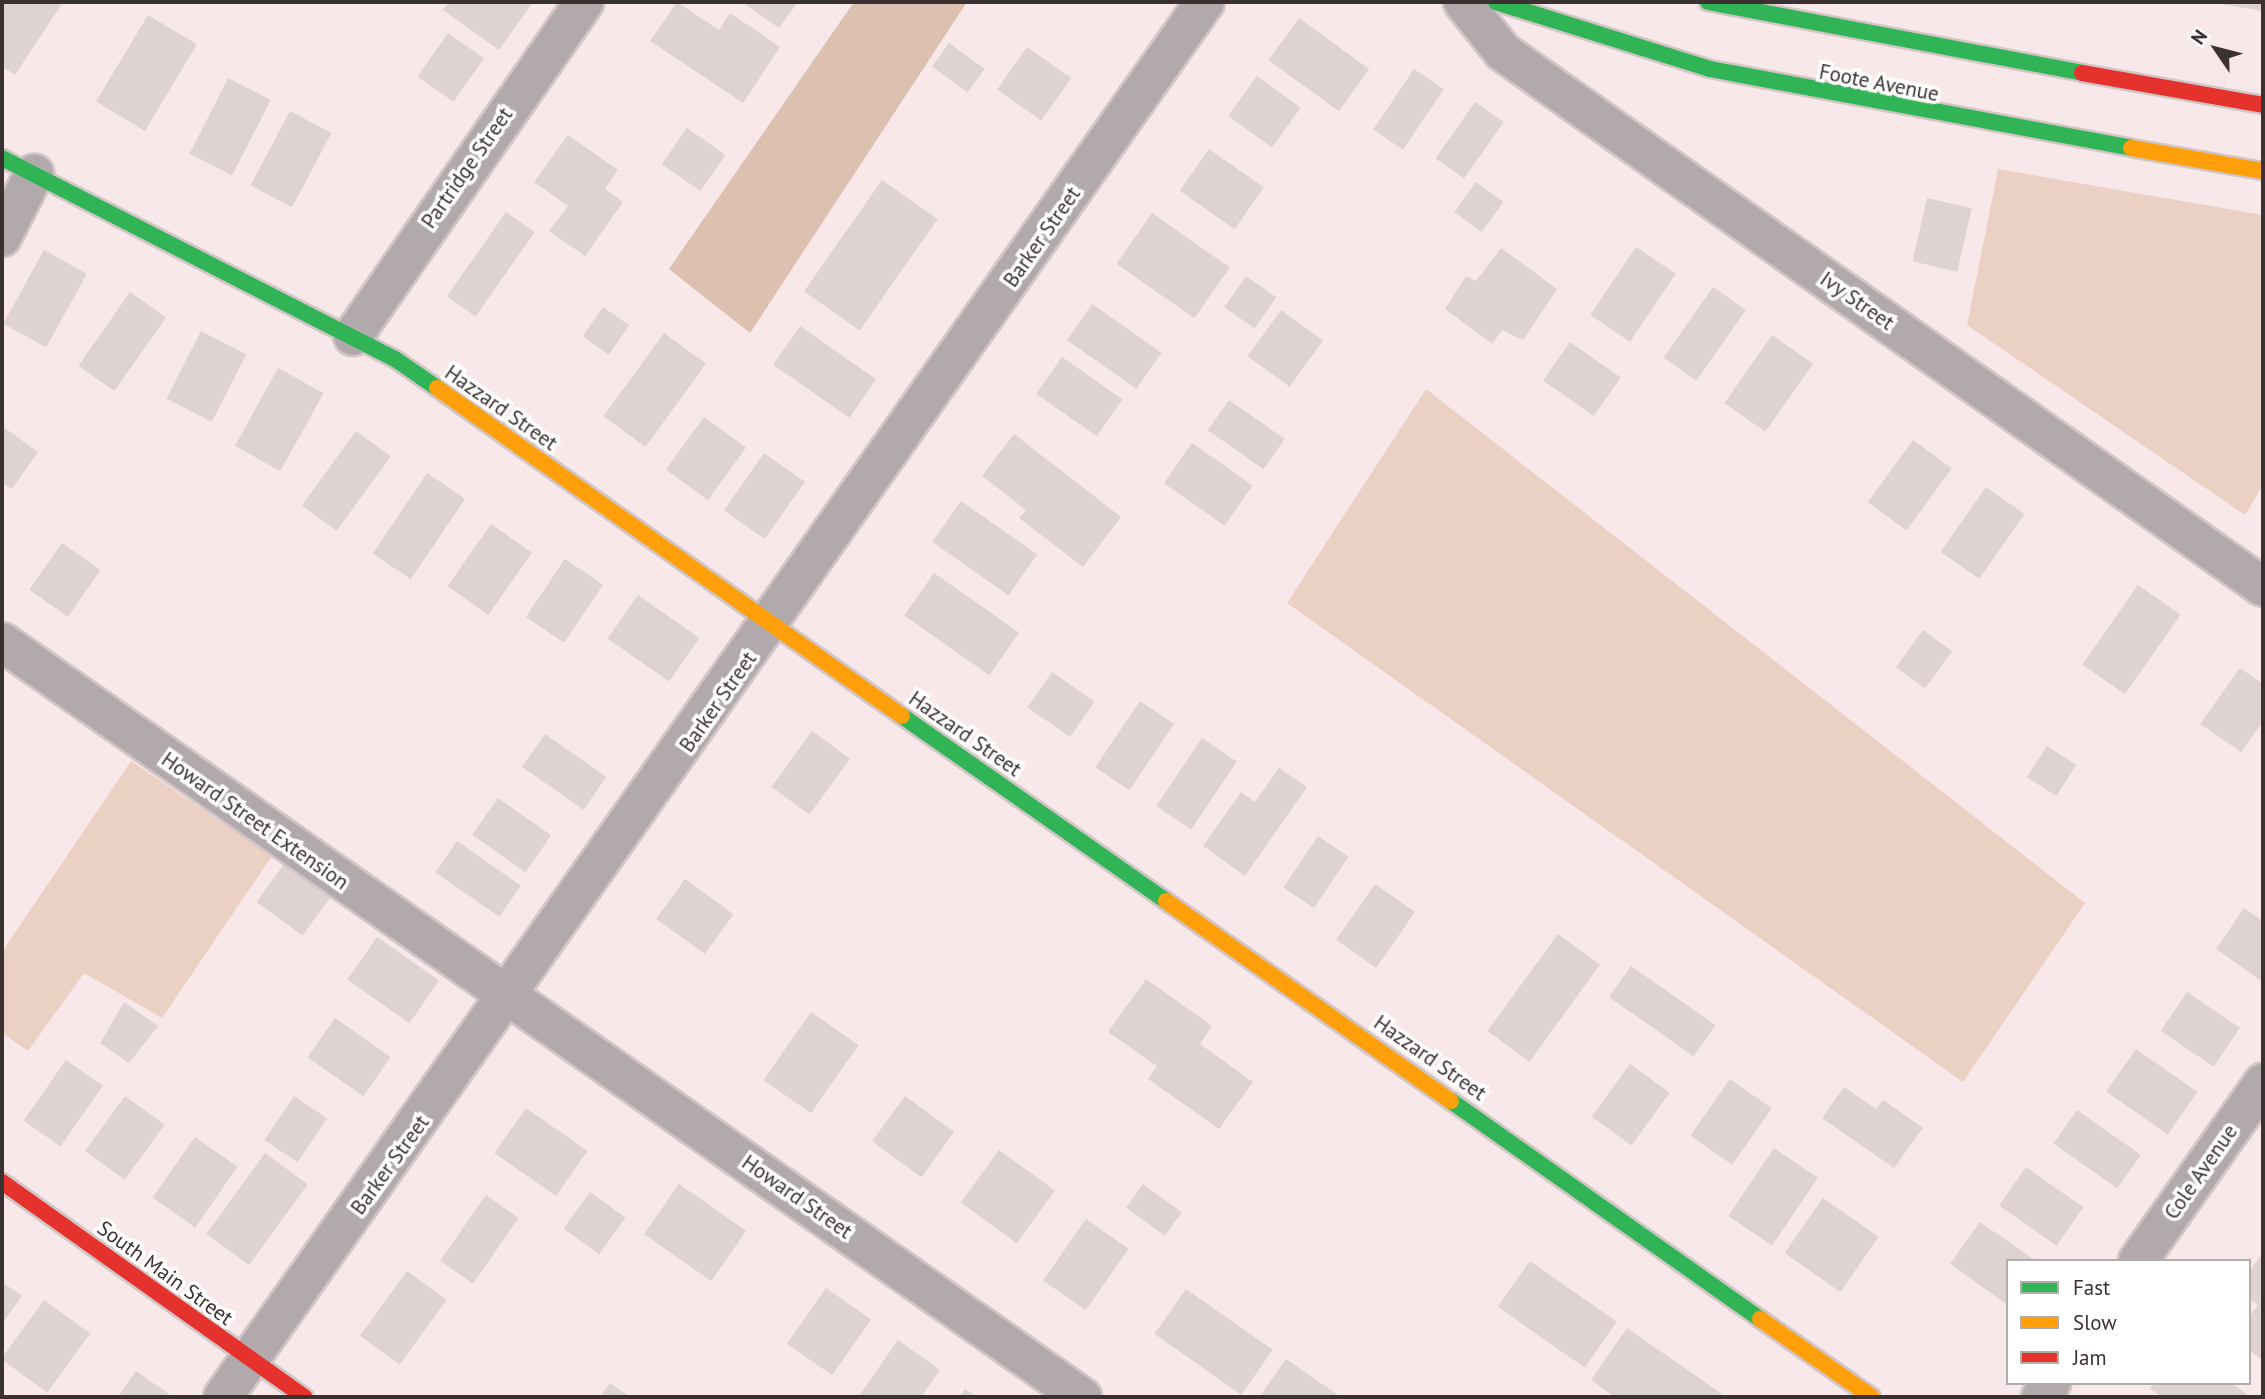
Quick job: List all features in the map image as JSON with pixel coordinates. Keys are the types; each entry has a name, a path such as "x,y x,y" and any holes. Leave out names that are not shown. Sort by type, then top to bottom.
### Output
{"main road":[{"name":"Foote Avenue","path":"1496,2 1685,62 1817,93 2263,171"},
{"name":"Foote Avenue","path":"1708,2 1788,22 2263,105"},
{"name":"Hazzard Street","path":"18,166 353,336 1872,1397"},
{"name":"South Main Street","path":"2,1182 304,1397"}],"street":[{"name":"Partridge Street","path":"353,336 584,2"},
{"name":"Barker Street","path":"223,1397 512,996 1205,2"},
{"name":"Ivy Street","path":"1463,2 1503,52 2263,587"},
{"path":"2,237 18,166"},
{"name":"Howard Street Extension","path":"2,642 512,996"},
{"name":"Howard Street","path":"512,996 1082,1397"},
{"name":"Cole Avenue","path":"2140,1259 2251,1125 2263,1083"}],"shaded area":[{"path":"854,2 967,2 750,333 669,269"},
{"path":"1998,169 2263,215 2263,485 2245,515 1967,325"},
{"path":"1426,389 2085,903 1963,1082 1287,603"},
{"path":"131,761 272,856 162,1018 84,973 28,1051 2,1033 2,952"}],"building":[{"path":"2,2 63,2 15,75 2,66"},
{"path":"449,2 533,2 499,50 443,10"},
{"path":"677,2 719,30 730,13 780,47 743,103 650,41"},
{"path":"742,2 798,2 779,28"},
{"path":"2263,2 2263,11 2213,3"},
{"path":"148,15 197,44 145,131 96,102"},
{"path":"1299,18 1369,69 1339,111 1268,60"},
{"path":"448,33 484,58 454,102 418,76"},
{"path":"949,43 985,69 968,92 932,66"},
{"path":"1027,47 1071,78 1041,121 997,90"},
{"path":"1414,69 1444,89 1403,150 1373,130"},
{"path":"1257,76 1301,108 1272,147 1228,116"},
{"path":"228,78 271,100 232,176 189,154"},
{"path":"1475,102 1504,122 1464,179 1435,159"},
{"path":"290,111 331,133 292,207 251,185"},
{"path":"687,128 726,155 700,191 662,164"},
{"path":"568,135 618,170 605,189 623,202 585,256 549,231 568,206 534,182"},
{"path":"1209,149 1264,187 1235,229 1180,191"},
{"path":"882,180 938,219 860,330 804,291"},
{"path":"1476,182 1504,202 1482,232 1454,212"},
{"path":"1927,198 1972,208 1957,272 1912,261"},
{"path":"506,212 535,232 476,316 447,296"},
{"path":"1152,213 1230,267 1194,318 1116,264"},
{"path":"1636,247 1676,274 1630,342 1590,315"},
{"path":"1501,248 1557,289 1523,340 1502,330 1492,344 1445,309 1466,276 1476,281"},
{"path":"44,250 87,274 46,347 3,323"},
{"path":"1246,276 1276,297 1255,328 1224,307"},
{"path":"1713,287 1746,310 1696,380 1664,357"},
{"path":"130,292 166,317 114,391 78,366"},
{"path":"1092,304 1162,353 1136,389 1067,340"},
{"path":"603,307 629,325 609,355 582,336"},
{"path":"1281,310 1323,341 1290,387 1247,356"},
{"path":"800,326 876,379 849,418 773,365"},
{"path":"201,331 246,354 212,422 166,399"},
{"path":"664,333 706,364 646,447 603,416"},
{"path":"1772,335 1813,364 1765,432 1724,403"},
{"path":"1570,342 1621,378 1594,416 1543,381"},
{"path":"1062,357 1123,399 1097,436 1036,394"},
{"path":"278,368 323,393 280,471 235,446"},
{"path":"1229,400 1285,439 1263,469 1208,430"},
{"path":"704,417 746,448 708,500 666,470"},
{"path":"2,426 38,452 12,489 2,482"},
{"path":"356,431 391,456 337,531 302,505"},
{"path":"1014,434 1121,517 1083,567 1019,518 1026,510 982,476"},
{"path":"1913,440 1952,468 1907,531 1868,502"},
{"path":"1192,443 1253,485 1225,526 1164,483"},
{"path":"764,453 805,482 765,539 724,510"},
{"path":"427,473 465,499 411,579 373,553"},
{"path":"1986,487 2025,514 1979,579 1941,552"},
{"path":"961,501 1037,554 1009,595 932,542"},
{"path":"491,524 532,553 488,615 447,586"},
{"path":"62,543 101,570 68,617 29,590"},
{"path":"565,559 603,585 564,643 526,617"},
{"path":"934,573 1019,633 989,675 904,616"},
{"path":"2138,585 2181,615 2125,694 2082,664"},
{"path":"638,595 699,638 669,681 608,638"},
{"path":"1923,630 1952,651 1925,688 1896,667"},
{"path":"2240,668 2263,684 2263,721 2241,752 2200,724"},
{"path":"1052,672 1095,702 1070,737 1027,707"},
{"path":"1140,701 1174,724 1129,790 1095,767"},
{"path":"812,731 850,759 809,814 771,787"},
{"path":"545,734 606,777 583,810 522,767"},
{"path":"1202,738 1237,761 1191,829 1156,806"},
{"path":"2047,746 2076,765 2056,796 2027,777"},
{"path":"1279,768 1307,787 1245,876 1203,846 1241,792 1255,802"},
{"path":"498,798 551,835 525,872 472,835"},
{"path":"1318,836 1349,857 1314,908 1283,887"},
{"path":"457,841 521,886 499,917 435,872"},
{"path":"284,864 330,898 302,936 256,902"},
{"path":"685,879 734,914 705,954 656,919"},
{"path":"1375,884 1415,912 1376,968 1336,940"},
{"path":"2244,908 2263,921 2263,982 2216,949"},
{"path":"1558,934 1600,965 1530,1062 1487,1031"},
{"path":"377,937 439,981 409,1023 347,980"},
{"path":"1631,966 1715,1025 1694,1056 1609,997"},
{"path":"1146,979 1212,1026 1200,1044 1253,1082 1219,1129 1148,1079 1157,1066 1108,1032"},
{"path":"2187,992 2240,1028 2214,1067 2161,1031"},
{"path":"124,1002 158,1026 129,1063 100,1043"},
{"path":"811,1012 859,1045 811,1113 763,1080"},
{"path":"335,1018 391,1057 363,1096 307,1057"},
{"path":"2136,1049 2197,1092 2168,1135 2106,1092"},
{"path":"66,1060 103,1086 60,1146 24,1121"},
{"path":"1630,1064 1670,1093 1631,1145 1592,1117"},
{"path":"1730,1079 1772,1108 1732,1165 1690,1136"},
{"path":"1844,1087 1876,1109 1883,1100 1923,1128 1894,1168 1822,1118"},
{"path":"125,1096 165,1125 125,1180 85,1151"},
{"path":"294,1096 327,1118 298,1162 264,1140"},
{"path":"905,1096 954,1132 921,1177 872,1141"},
{"path":"526,1108 587,1151 556,1196 494,1153"},
{"path":"2077,1110 2141,1155 2117,1188 2053,1144"},
{"path":"195,1137 238,1167 195,1227 153,1198"},
{"path":"1774,1148 1818,1178 1772,1246 1728,1216"},
{"path":"999,1150 1055,1191 1017,1243 961,1203"},
{"path":"265,1153 308,1184 249,1265 206,1234"},
{"path":"2026,1167 2083,1207 2056,1246 1999,1206"},
{"path":"679,1184 746,1231 711,1281 644,1234"},
{"path":"1143,1184 1182,1212 1165,1236 1126,1207"},
{"path":"590,1192 626,1218 599,1254 564,1228"},
{"path":"486,1195 519,1218 473,1283 440,1261"},
{"path":"1823,1198 1879,1237 1840,1292 1785,1253"},
{"path":"1086,1219 1129,1249 1086,1310 1043,1280"},
{"path":"1980,1222 2033,1259 2006,1259 2006,1304 1950,1264"},
{"path":"2263,1252 2263,1360 2251,1351 2251,1314 2258,1305 2251,1300 2251,1269"},
{"path":"1530,1261 1617,1322 1585,1368 1498,1307"},
{"path":"407,1271 447,1300 400,1365 360,1336"},
{"path":"2,1282 22,1296 2,1324"},
{"path":"826,1288 871,1320 832,1375 787,1344"},
{"path":"1186,1289 1273,1350 1241,1395 1154,1334"},
{"path":"44,1300 90,1334 47,1393 2,1360"},
{"path":"1627,1328 1722,1394 1719,1397 1615,1397 1591,1380"},
{"path":"898,1340 940,1370 921,1397 858,1397"},
{"path":"1286,1359 1341,1397 1259,1397"},
{"path":"136,1371 173,1397 118,1397"},
{"path":"610,1383 630,1397 600,1397"},
{"path":"2153,1385 2234,1385 2251,1397 2162,1397 2150,1389"},
{"path":"965,1389 977,1397 959,1397"}],"traffic: fast":[{"path":"1496,2 1710,69 2131,148"},
{"path":"1708,2 2082,73"},
{"path":"2,158 395,359 437,388"},
{"path":"902,716 1166,901"},
{"path":"1451,1101 1760,1319"}],"traffic: slow":[{"path":"2131,148 2263,171"},
{"path":"437,388 902,716"},
{"path":"1166,901 1451,1101"},
{"path":"1760,1319 1872,1397"}],"traffic: jam":[{"path":"2082,73 2263,105"},
{"path":"2,1182 304,1397"}]}
